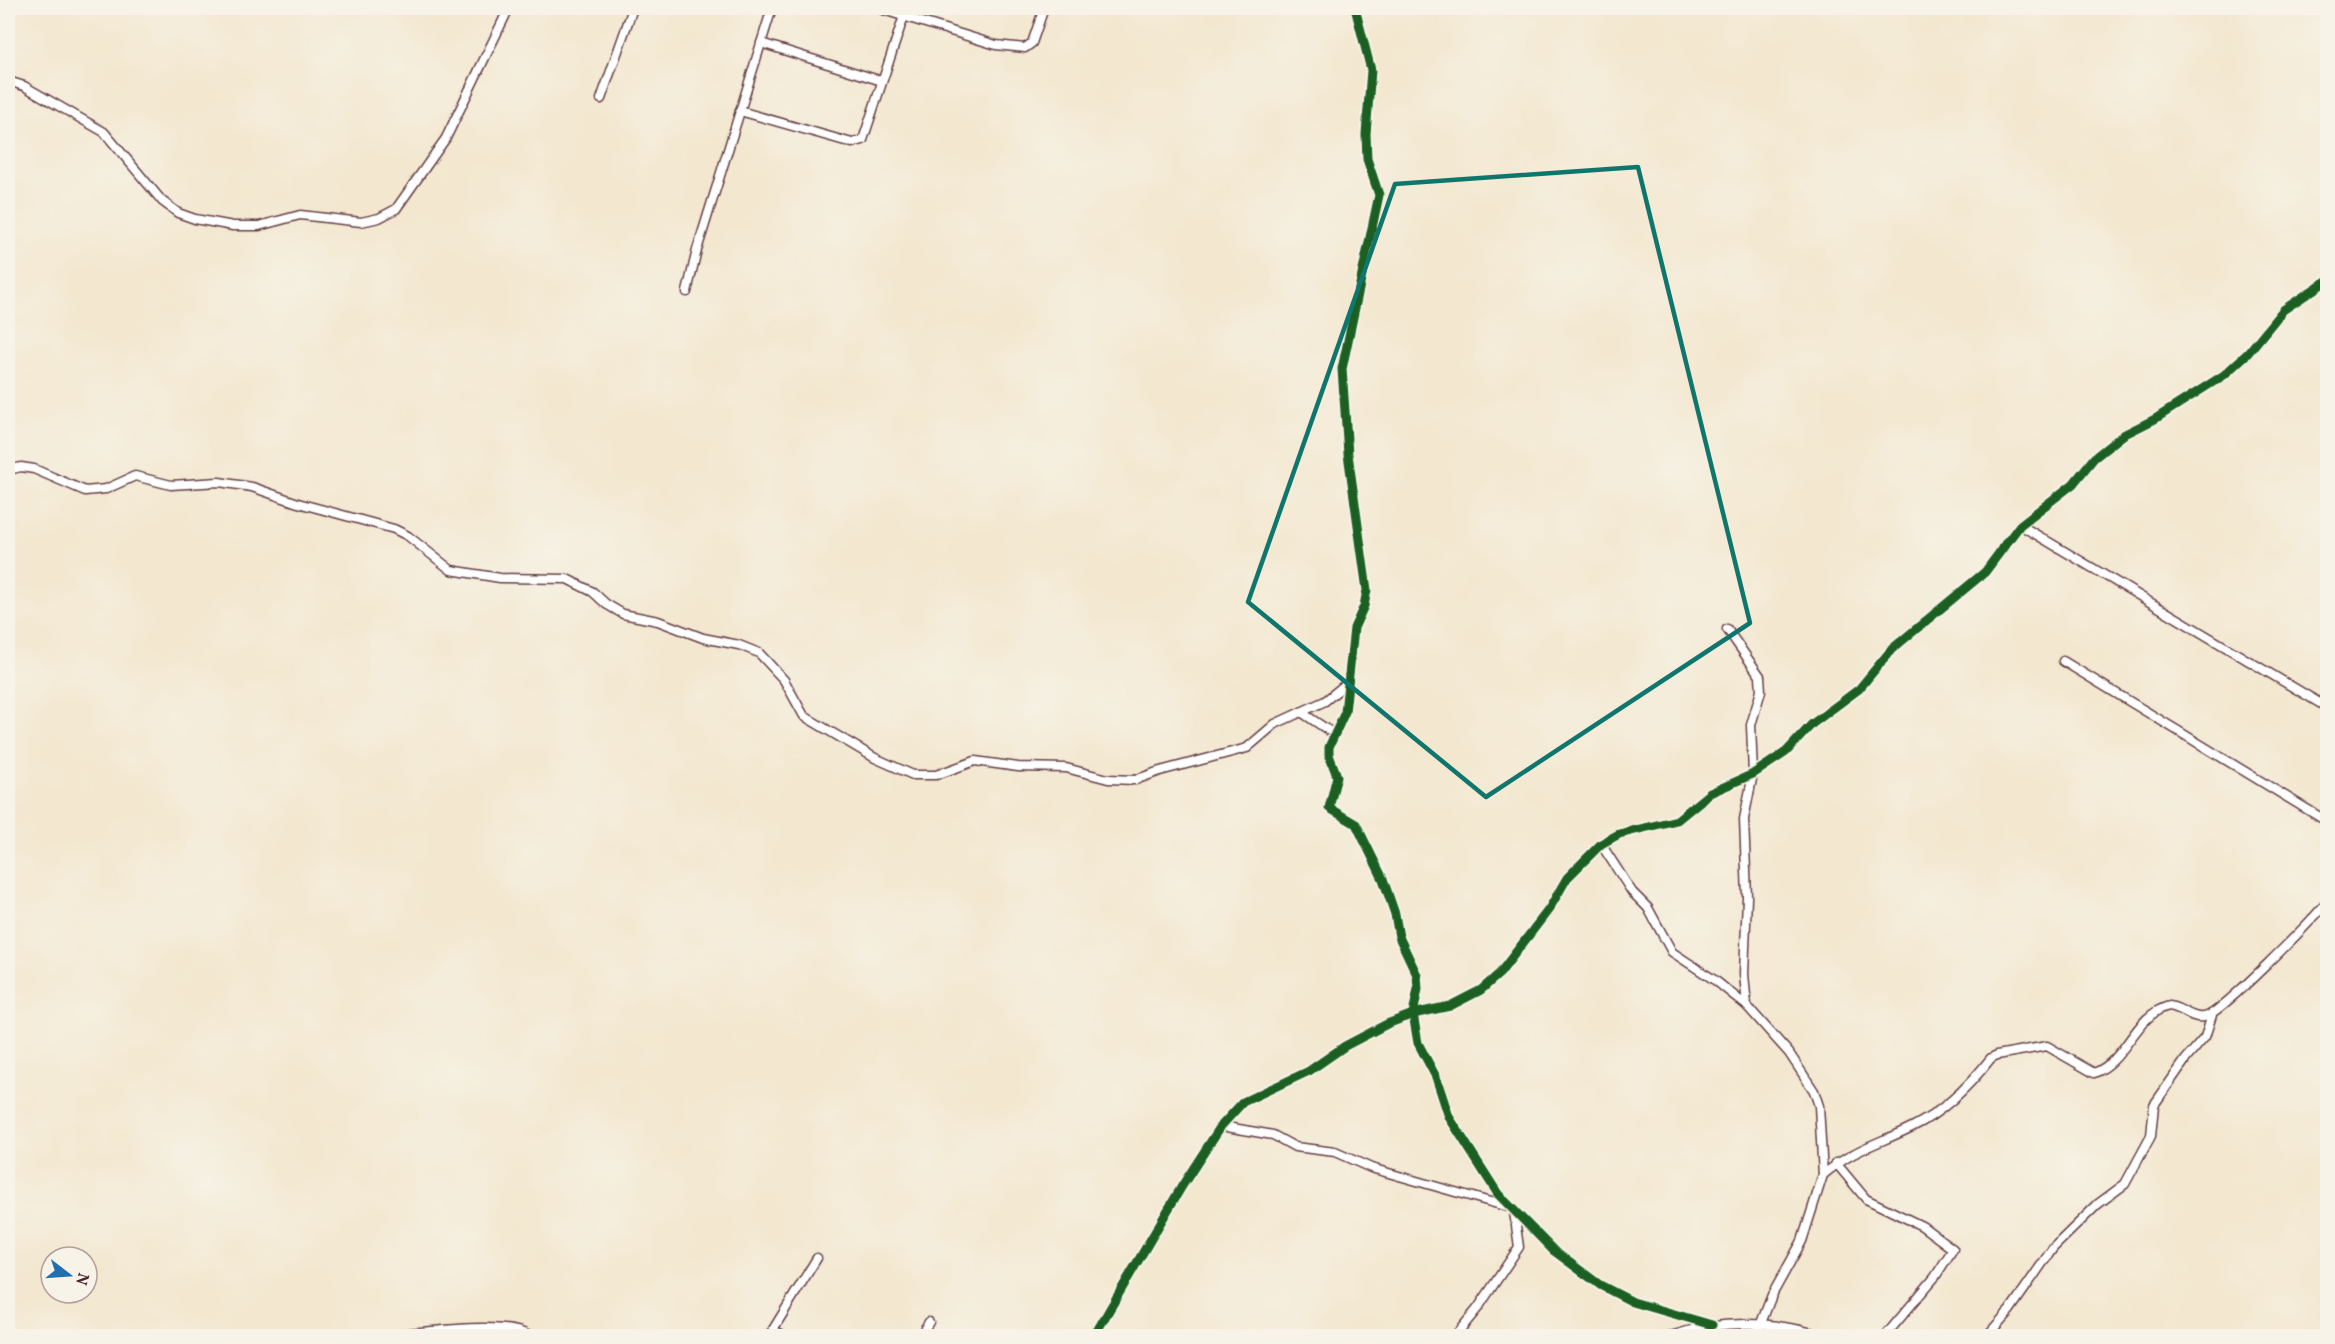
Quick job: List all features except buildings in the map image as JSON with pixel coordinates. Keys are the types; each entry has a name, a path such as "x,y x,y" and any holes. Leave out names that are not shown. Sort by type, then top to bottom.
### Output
{"street":[{"path":"8,81 24,86 104,132 162,201 178,213 195,219 233,226 259,226 300,215 361,222 379,218 396,209 446,138 509,8"},
{"path":"601,99 633,8"},
{"path":"687,292 772,8"},
{"path":"877,8 996,45 1025,48 1032,43 1044,8"},
{"path":"1355,8 1371,70 1366,134 1367,159 1379,195 1342,369 1348,454 1367,590 1364,606 1354,628 1345,712 1328,751 1337,776 1329,808 1356,824 1383,879 1393,906 1399,937 1417,975 1418,989 1413,1014 1418,1043 1436,1077 1449,1117 1512,1209 1554,1251 1614,1294 1654,1309 1712,1325 1792,1329 1822,1336"},
{"path":"741,111 852,143 859,143 863,140 904,16"},
{"path":"761,43 882,81"},
{"path":"1095,1336 1231,1112 1255,1094 1294,1079 1345,1046 1387,1023 1413,1014 1438,1010 1461,1001 1500,973 1549,909 1567,878 1601,844 1619,834 1677,820 1710,793 1753,774 1786,752 1812,724 1858,689 1892,649 1985,572 2020,525 2073,484 2094,458 2123,435 2155,419 2224,375 2248,353 2283,310 2328,280"},
{"path":"8,470 15,467 34,469 85,491 106,489 135,476 171,485 219,482 252,487 298,503 394,529 408,536 451,570 500,578 567,579 593,592 610,608 623,614 658,621 703,638 739,645 759,653 784,680 804,716 875,758 914,775 936,775 966,762 975,761 1018,767 1066,768 1108,779 1135,780 1247,748 1275,724 1331,698 1349,681"},
{"path":"2020,525 2328,708"},
{"path":"1727,629 1760,675 1761,683 1751,725 1753,774 1744,819 1748,897 1744,965 1747,1006"},
{"path":"2063,661 2328,822"},
{"path":"1301,712 1334,735"},
{"path":"1601,844 1632,892 1648,908 1672,952 1716,981 1747,1006 1789,1053 1811,1083 1819,1106 1823,1175 1802,1241 1756,1336"},
{"path":"1987,1336 2010,1310 2053,1248 2098,1204 2125,1184 2151,1136 2154,1105 2186,1059 2205,1037 2212,1015 2269,963 2328,901"},
{"path":"1823,1175 1854,1151 1914,1126 1946,1105 1991,1058 1998,1055 2047,1046 2094,1073 2112,1063 2149,1017 2158,1010 2169,1006 2198,1017 2212,1015"},
{"path":"1221,1126 1273,1135 1295,1147 1335,1152 1381,1171 1512,1209"},
{"path":"1836,1163 1866,1199 1922,1226 1953,1249 1935,1277 1885,1336"},
{"path":"1455,1336 1478,1308 1519,1247 1512,1209"},
{"path":"785,1336 771,1333 817,1258"},
{"path":"920,1336 929,1322"},
{"path":"1671,1336 1712,1325"},
{"path":"396,1336 408,1333 519,1331 529,1336"}],"highlighted area":[{"path":"1638,167 1750,623 1486,797 1248,602 1395,184"}],"cycle path":[{"path":"1355,8 1371,70 1366,134 1367,159 1379,195 1342,369 1348,454 1367,590 1364,606 1354,628 1345,712 1329,747 1329,755 1337,776 1329,808 1356,824 1383,879 1395,914 1399,937 1417,975 1418,989 1413,1014 1418,1043 1436,1077 1449,1117 1498,1194 1554,1251 1600,1285 1633,1302 1712,1325"},
{"path":"1094,1336 1182,1186 1221,1126 1243,1102 1309,1071 1345,1046 1387,1024 1413,1014 1450,1006 1481,990 1500,973 1549,909 1567,878 1601,844 1619,834 1677,820 1710,793 1753,774 1786,752 1812,724 1859,689 1892,649 1985,572 2020,525 2073,484 2094,458 2123,435 2155,419 2224,375 2248,353 2283,310 2328,280"}]}
